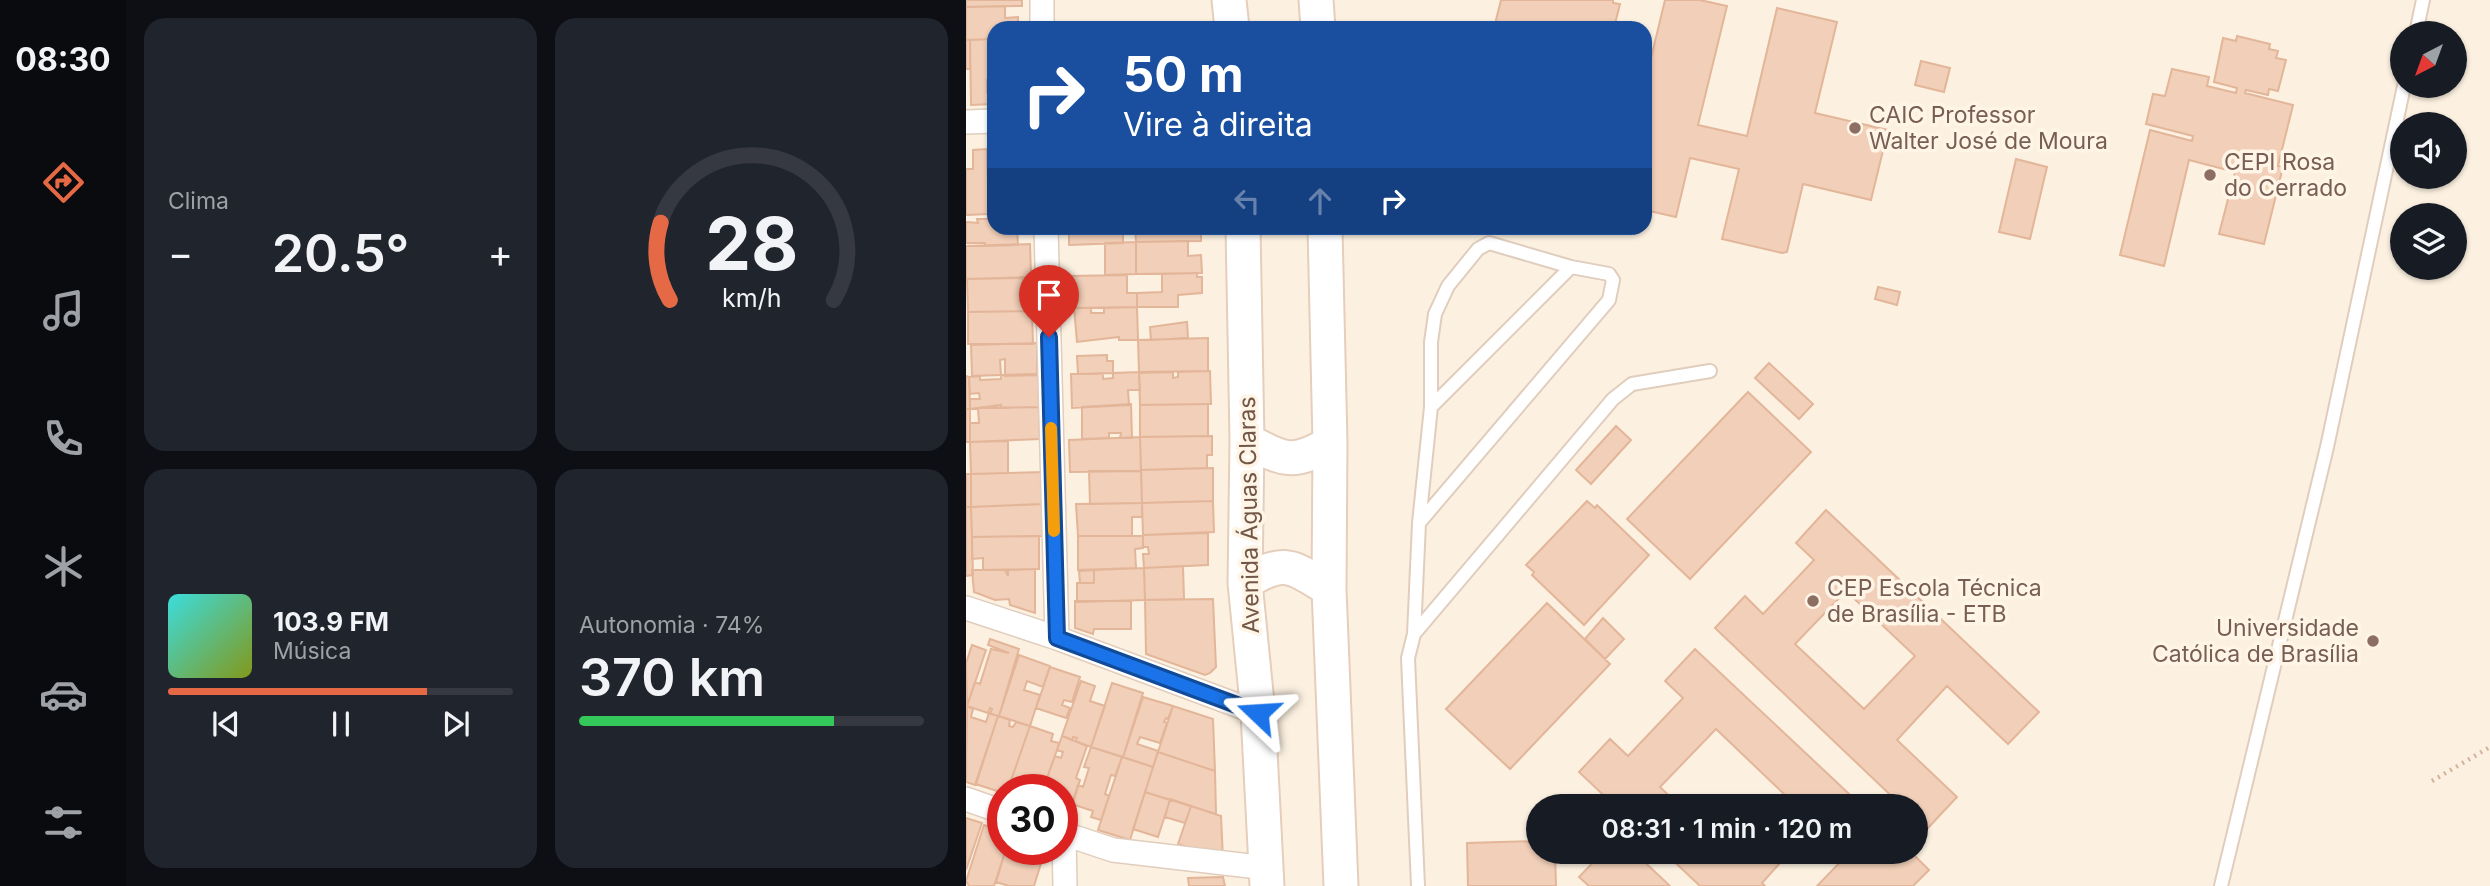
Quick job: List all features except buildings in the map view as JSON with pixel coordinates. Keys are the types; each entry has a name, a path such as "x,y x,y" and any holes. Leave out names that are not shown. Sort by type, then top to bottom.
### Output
{"main road":[{"path":"1229,0 1231,21"},
{"path":"1316,0 1318,21"},
{"name":"Avenida Águas Claras","path":"1243,235 1247,440 1245,583 1258,713 1267,877"},
{"path":"1325,235 1330,443 1329,589 1341,886"},
{"path":"1247,440 1273,455 1293,459 1303,457 1330,443"},
{"path":"1245,583 1267,569 1284,567 1294,568 1329,589"}],"street":[{"path":"1042,0 1042,21"},
{"path":"966,122 987,121"},
{"path":"1046,235 1057,638"},
{"path":"966,608 1057,638 1258,713"},
{"path":"966,799 987,806"},
{"path":"1078,838 1113,850 1267,877"},
{"path":"1064,865 1065,886"}],"lane":[{"path":"2419,21 2423,0"},
{"path":"2221,886 2327,447 2401,98"},
{"path":"1418,886 1408,658 1415,635 1419,523 1431,407 1431,342 1435,314 1448,286 1478,249 1489,243 1571,267 1609,274 1613,280 1609,300 1419,523"},
{"path":"1431,407 1571,267"},
{"path":"1415,635 1613,399 1633,384 1710,371"}],"path":[{"path":"2432,781 2490,747"}],"slow traffic":[{"path":"1051,428 1054,531"}],"place":[{"name":"CAIC Professor Walter José de Moura","path":"1855,128"},
{"name":"CEPI Rosa do Cerrado","path":"2210,175"},
{"name":"CEP Escola Técnica de Brasília - ETB","path":"1813,601"},
{"name":"Universidade Católica de Brasília","path":"2373,641"}],"route":[{"path":"1049,337 1057,638 1258,713"}]}
